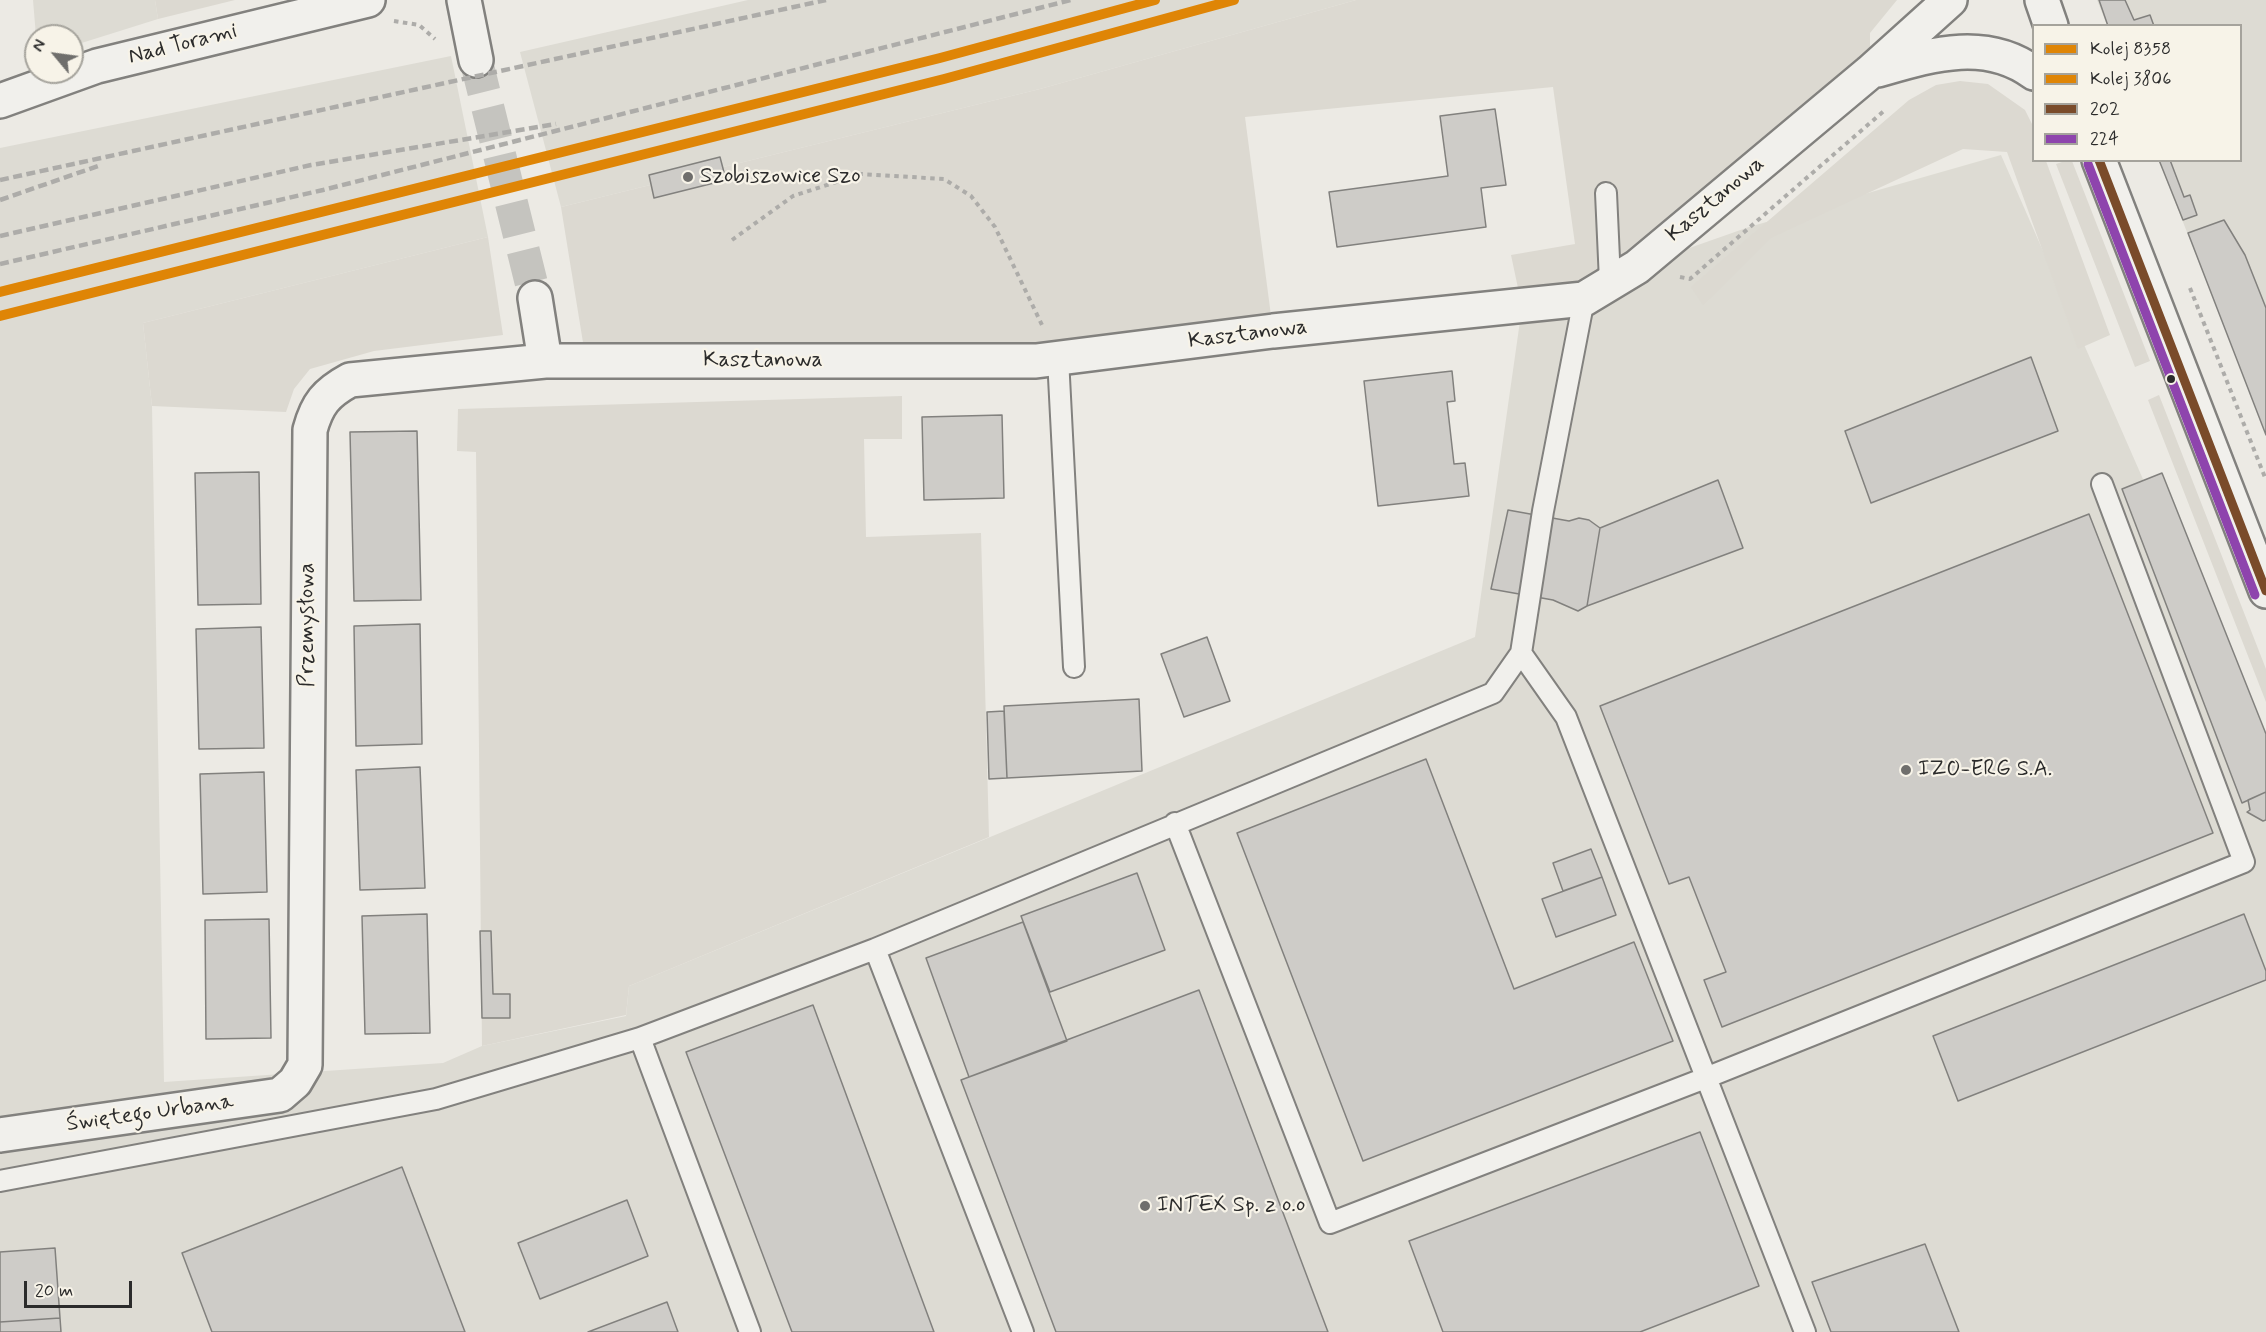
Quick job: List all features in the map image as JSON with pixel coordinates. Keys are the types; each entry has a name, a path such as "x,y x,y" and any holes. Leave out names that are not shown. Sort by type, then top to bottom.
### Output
{"street":[{"path":"464,0 476,60"},
{"name":"Kasztanowa","path":"545,361 1036,361 1597,290 1637,267 1870,72 1950,0"},
{"path":"2042,0 2050,24"},
{"name":"Nad Torami","path":"0,101 98,66 379,10"},
{"name":"Kasztanowa","path":"1870,72 1930,55 1971,50 1991,53 2032,72"},
{"path":"2101,162 2266,591"},
{"path":"535,298 545,361"},
{"name":"Przemysłowa","path":"295,1082 305,1065 310,430 316,407 331,390 350,380 545,361"},
{"name":"Świętego Urbana","path":"0,1135 280,1095 295,1082"}],"lane":[{"path":"0,1181 436,1099 640,1038 875,949 1493,693 1521,653 1543,510 1597,290 1606,193"},
{"path":"1058,358 1074,667"},
{"path":"1175,823 1330,1223 1708,1077 2244,862 2102,484"},
{"path":"1521,653 1566,717 1708,1077 1805,1332"},
{"path":"875,949 1023,1332"},
{"path":"640,1038 750,1332"}],"path":[{"path":"379,10 419,26 443,45"},
{"path":"1690,279 1893,102"},
{"path":"732,240 793,196 861,174 944,179 971,196 994,227 1058,358"},
{"path":"2187,282 2266,480"}],"shaded area":[{"path":"33,0 155,0 158,19 84,42 84,24 35,24"},
{"path":"155,0 235,0 158,19"},
{"path":"748,0 1356,0 1040,89 561,207 520,52"},
{"path":"1356,0 1897,0 1870,33 1870,72 1637,267 1522,307 1511,255 1575,244 1553,87 1245,117 1273,331 1036,361 586,361 561,207 1040,89"},
{"path":"2097,0 2266,0 2266,433 2159,162 2242,162 2242,24 2107,24"},
{"path":"451,56 488,237 143,323 152,406 164,1082 443,1063 482,1046 626,1016 629,986 1475,637 1522,307 1749,227 2001,155 2266,760 2266,1332 0,1332 0,148"},
{"path":"1960,81 1988,84 2025,110 2032,124 2032,162 2046,162 2110,335 2078,349 2007,152 1963,149 1771,238 1703,305 1691,287 1909,100 1936,85"},
{"path":"2072,162 2150,361 2135,367 2056,164"},
{"path":"488,237 503,335 374,351 310,369 294,389 286,412 152,406 143,323"},
{"path":"2159,395 2266,669 2266,702 2148,400"},
{"path":"902,396 902,439 864,439 866,537 981,533 989,837 629,986 626,1015 482,1046 476,452 457,451 458,409"}],"building":[{"path":"2099,0 2125,0 2134,20 2150,15 2153,24 2107,24"},
{"path":"1495,109 1506,185 1481,188 1486,227 1337,247 1329,192 1448,176 1440,116"},
{"name":"Szobiszowice Szo","path":"720,157 726,180 654,198 649,175"},
{"path":"2160,162 2171,162 2184,197 2190,195 2197,215 2183,220"},
{"path":"2224,220 2245,255 2266,308 2266,435 2188,233"},
{"path":"2031,357 2058,431 1871,503 1845,431"},
{"path":"1452,371 1455,401 1447,402 1454,464 1465,463 1469,496 1378,506 1364,381"},
{"path":"1002,415 1004,498 924,500 922,417"},
{"path":"417,431 421,600 354,601 350,432"},
{"path":"259,472 261,604 198,605 195,473"},
{"path":"2162,473 2266,734 2266,792 2242,803 2122,489"},
{"path":"1718,480 1743,548 1587,606 1600,528"},
{"path":"1508,510 1569,521 1579,518 1589,520 1600,528 1587,606 1578,611 1553,600 1491,589"},
{"name":"IZO-ERG S.A.","path":"2089,514 2213,833 1722,1027 1704,980 1726,972 1689,877 1669,884 1600,706"},
{"path":"420,624 422,744 356,746 354,626"},
{"path":"261,627 264,748 199,749 196,629"},
{"path":"1207,637 1230,701 1184,717 1161,654"},
{"path":"1139,699 1142,771 1007,778 1004,706"},
{"path":"1004,711 1007,778 989,779 987,712"},
{"path":"1426,759 1514,989 1634,942 1673,1041 1363,1161 1237,833"},
{"path":"420,767 425,888 360,890 356,770"},
{"path":"264,772 267,892 203,894 200,774"},
{"path":"2266,792 2266,820 2263,821 2247,812 2250,810 2248,800"},
{"path":"1591,849 1602,877 1563,891 1553,863"},
{"path":"1137,873 1165,950 1050,992 1021,916"},
{"path":"1602,877 1616,915 1556,937 1542,899"},
{"path":"427,914 430,1033 365,1034 362,916"},
{"path":"2244,914 2266,971 2266,980 1958,1101 1933,1036"},
{"path":"269,919 271,1038 206,1039 205,920"},
{"path":"1023,922 1067,1041 969,1077 926,958"},
{"path":"480,931 491,931 493,994 510,994 510,1018 482,1018"},
{"name":"INTEX Sp. z o.o","path":"1199,990 1328,1332 1056,1332 961,1080"},
{"path":"813,1005 934,1332 792,1332 686,1052"},
{"path":"1700,1132 1759,1286 1640,1332 1443,1332 1409,1241"},
{"path":"402,1167 465,1332 212,1332 182,1253"},
{"path":"627,1200 648,1256 540,1299 518,1243"},
{"path":"1925,1244 1959,1332 1831,1332 1812,1282"},
{"path":"55,1248 60,1318 0,1322 0,1252"},
{"path":"667,1302 678,1332 588,1332"},
{"path":"60,1318 61,1332 0,1332 0,1322"}],"tunnel":[{"path":"476,60 535,298"}],"railway":[{"path":"0,180 826,0"},
{"path":"0,264 323,190 1071,0"},
{"path":"0,236 311,165 556,124"},
{"path":"0,200 101,165"}],"rail line":[{"name":"3806","path":"0,292 940,58 1155,0"},
{"name":"8358","path":"0,316 944,79 1234,0"}],"transit line":[{"name":"202","path":"2100,162 2266,591"},
{"name":"224","path":"2088,164 2255,595"}],"place":[{"name":"Szobiszowice Szo","path":"688,177"},
{"name":"IZO-ERG S.A.","path":"1906,770"},
{"name":"INTEX Sp. z o.o","path":"1145,1206"}]}
